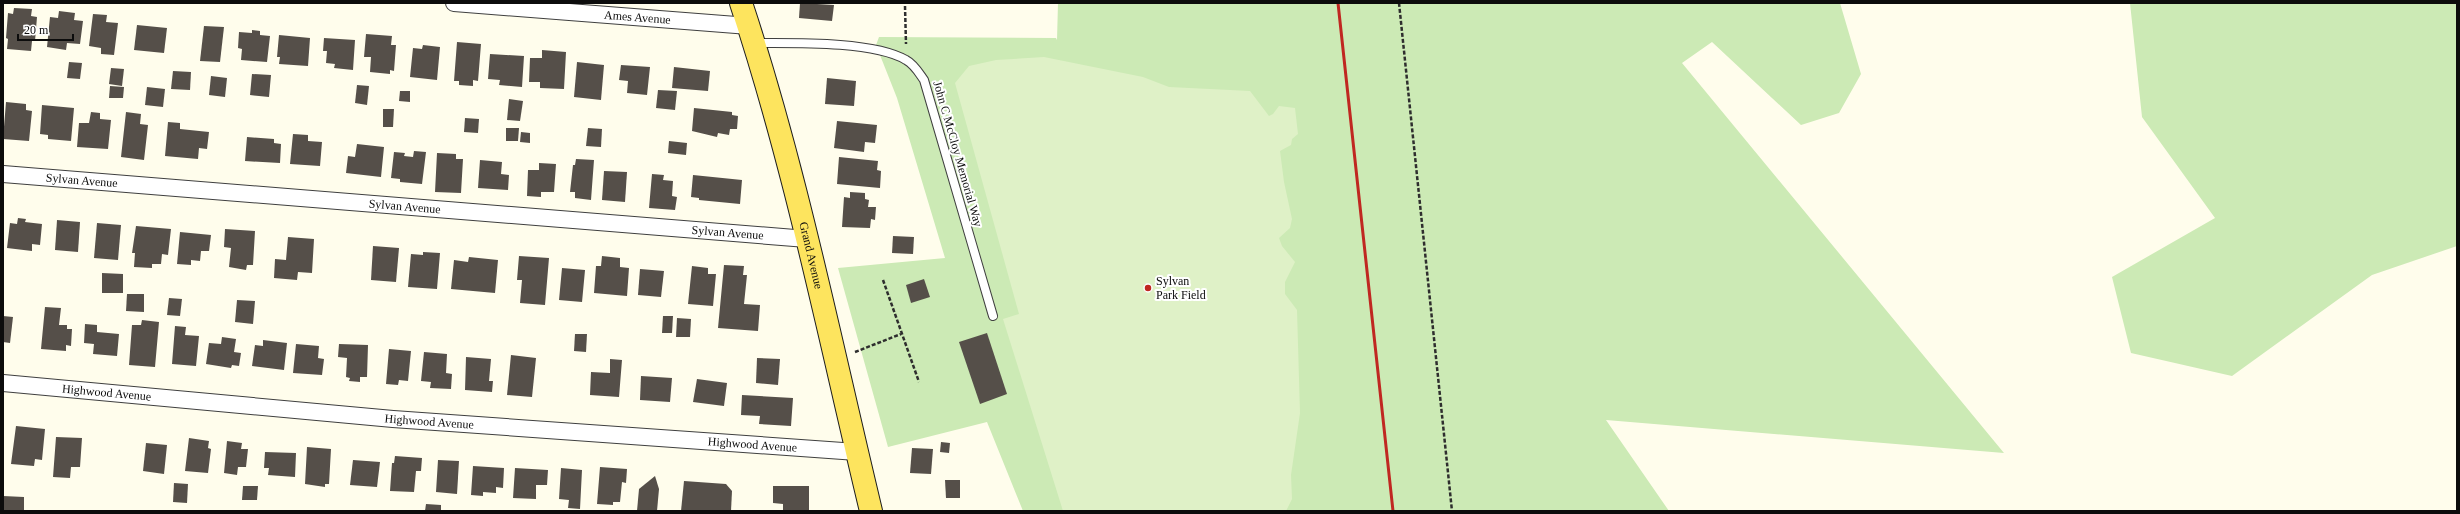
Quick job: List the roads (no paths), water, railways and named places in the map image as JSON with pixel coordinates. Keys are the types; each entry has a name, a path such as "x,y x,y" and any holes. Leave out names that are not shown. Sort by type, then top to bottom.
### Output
{"main road":[{"name":"Grand Avenue","path":"741,3 752,35 807,239 871,511"}],"street":[{"name":"Ames Avenue","path":"454,3 752,35"},
{"name":"Sylvan Avenue","path":"3,174 807,239"},
{"name":"Highwood Avenue","path":"3,382 393,419 857,452"}],"lane":[{"name":"John C McCloy Memorial Way","path":"752,35 860,48 892,54 907,60 917,69 924,80 993,316"}],"railway":[{"path":"1338,3 1393,511"}],"place":[{"name":"Sylvan Park Field","path":"1148,288"}]}
